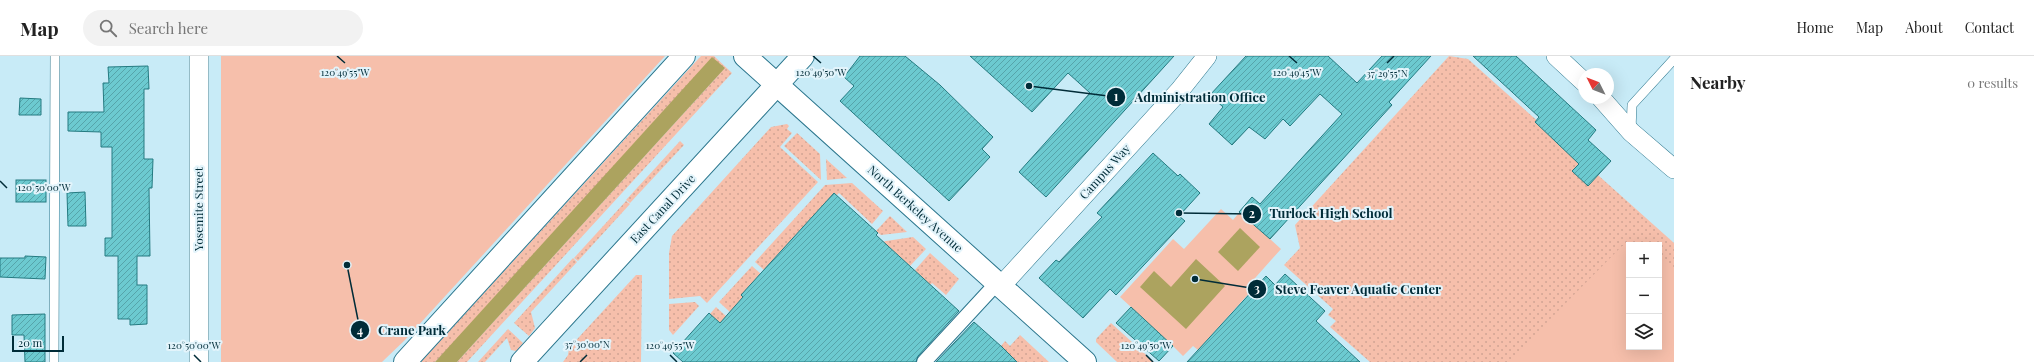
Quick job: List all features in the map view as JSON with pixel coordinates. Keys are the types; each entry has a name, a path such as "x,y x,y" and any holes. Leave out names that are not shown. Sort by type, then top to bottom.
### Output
{"main road":[{"path":"405,362 684,56"},
{"name":"North Berkeley Avenue","path":"745,56 1085,362"},
{"name":"East Canal Drive","path":"522,362 803,56"}],"street":[{"name":"Yosemite Street","path":"199,56 199,362"},
{"name":"Campus Way","path":"924,362 1180,90 1208,56"},
{"path":"1556,56 1578,76"},
{"path":"1606,104 1631,132 1674,170"}],"lane":[{"path":"54,362 55,56"},
{"path":"1631,132 1632,105 1674,59"}],"shaded area":[{"path":"221,56 665,56 405,340 382,362 221,362"},
{"path":"701,56 714,56 732,73 467,362 457,362 725,68 435,362 421,362"},
{"path":"1449,56 1468,59 1674,243 1674,362 1370,362 1330,327 1336,321 1328,315 1333,309 1284,265 1300,248 1295,225"},
{"path":"712,57 725,68 457,362 435,362"},
{"path":"787,124 789,126 787,129 792,133 780,147 818,182 707,303 700,296 669,299 669,253 672,236 771,127"},
{"path":"797,133 820,154 821,180 784,146"},
{"path":"680,141 684,145 630,203 626,200"},
{"path":"826,159 847,178 827,180"},
{"path":"852,183 883,211 872,224 839,193 837,195 834,193 764,270 755,262 825,185"},
{"path":"1252,197 1283,224 1270,239 1281,249 1248,286 1252,290 1198,350 1193,346 1183,356 1173,346 1159,361 1116,323 1131,307 1120,297 1173,239 1184,249 1221,209 1233,220"},
{"path":"626,201 630,204 578,261 574,258"},
{"path":"890,216 907,232 881,235 876,231"},
{"path":"1240,228 1260,247 1238,271 1218,252"},
{"path":"913,237 926,249 910,266 889,247 866,247 886,241"},
{"path":"1622,246 1626,246 1626,350 1662,350 1662,260 1674,271 1674,362 1508,362"},
{"path":"930,253 959,279 946,295 932,283 888,332 917,273 915,270"},
{"path":"573,258 577,262 531,312 535,328 529,336 514,323"},
{"path":"1196,259 1225,286 1186,329 1140,287 1154,271 1171,287"},
{"path":"752,266 761,274 731,313 719,302"},
{"path":"636,275 642,275 641,362 563,362 568,355 569,348"},
{"path":"695,302 699,306 673,335 669,330 669,304"},
{"path":"716,307 737,326 724,341 710,314"},
{"path":"1111,323 1154,362 1117,362 1096,342 1096,339"},
{"path":"508,329 523,343 516,351 511,350 507,338 485,362 478,362"},
{"path":"1020,335 1049,362 988,362 1005,341 1010,346"}],"building":[{"path":"860,56 905,56 940,85 993,137 982,149 990,157 949,201 840,101 854,86 844,77"},
{"path":"970,56 1174,56 1046,197 1019,172 1090,93 1068,73 1032,112"},
{"path":"1246,56 1328,56 1357,83 1382,56 1431,56 1389,102 1392,105 1270,239 1239,212 1252,197 1260,204 1342,114 1320,94 1290,126 1283,119 1265,139 1249,127 1232,145 1209,124 1223,107 1210,95"},
{"path":"1473,56 1516,56 1596,130 1588,140 1611,161 1588,186 1572,171 1579,164 1535,122 1539,117"},
{"path":"148,66 149,89 144,89 144,159 153,159 152,188 149,188 150,256 137,256 137,285 147,285 147,324 130,325 130,319 118,319 118,256 105,256 105,238 112,238 112,147 101,147 101,132 68,131 68,112 104,112 103,83 109,83 108,67"},
{"path":"20,98 41,99 41,115 19,115"},
{"path":"1153,153 1178,176 1180,174 1200,193 1179,216 1185,221 1116,295 1110,289 1083,318 1039,278 1056,260 1059,262 1102,217 1097,213"},
{"path":"16,180 46,180 46,202 16,202"},
{"path":"85,192 86,226 68,226 67,193"},
{"path":"834,193 878,233 876,235 959,311 918,356 916,362 683,362 673,353 709,313 720,323 743,297 741,295"},
{"path":"25,256 46,257 45,279 0,277 0,258 25,258"},
{"path":"1285,274 1325,311 1316,321 1360,362 1187,362 1266,276 1275,285"},
{"path":"1131,307 1173,346 1159,361 1116,323"},
{"path":"45,314 45,362 25,362 24,335 12,335 12,315"},
{"path":"974,322 1002,347 1017,362 936,362"}],"place":[{"name":"Administration Office","path":"1029,86"},
{"name":"Turlock High School","path":"1179,213"},
{"name":"Crane Park","path":"347,265"},
{"name":"Steve Feaver Aquatic Center","path":"1195,279"}]}
